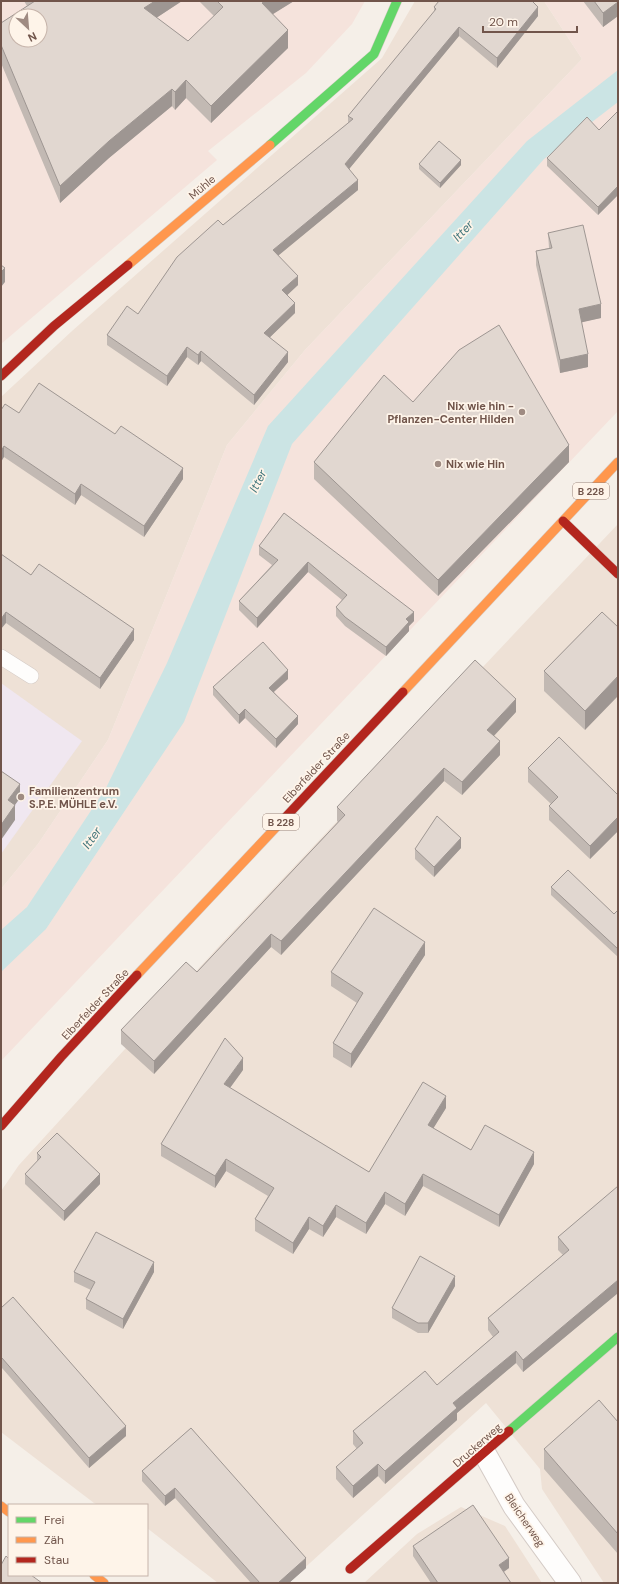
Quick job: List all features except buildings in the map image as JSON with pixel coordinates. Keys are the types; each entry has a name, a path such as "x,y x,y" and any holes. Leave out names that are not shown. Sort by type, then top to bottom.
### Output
{"street":[{"name":"Mühle","path":"1,376 54,326 232,178 374,54 397,1"},
{"name":"Elberfelder Straße","path":"1,1126 61,1058 618,462"},
{"path":"563,521 618,574"},
{"name":"Druckerweg","path":"350,1569 485,1454 618,1337"},
{"name":"Bleicherweg","path":"485,1454 514,1506 570,1583"},
{"path":"95,1576 104,1583"}],"lane":[{"path":"1,657 31,676"}],"shaded area":[{"path":"1,1 365,1 352,24 306,73 208,151 217,160 1,344"},
{"path":"415,1 544,1 582,59 305,350 227,445 108,740 38,844 1,889 1,397 72,331 382,58"},
{"path":"544,1 618,1 618,411 1,1061 1,889 38,844 108,740 227,445 305,350 582,59"},
{"path":"618,524 618,1583 604,1583 542,1489 540,1469 486,1403 288,1583 218,1583 148,1529 148,1504 96,1504 1,1432 1,1191 19,1165 221,944"},
{"name":"Familienzentrum S.P.E. MÜHLE e.V.","path":"1,683 82,741 1,854"},
{"path":"461,1507 505,1526 542,1583 364,1583 417,1534"}],"water":[{"name":"Itter","path":"618,70 618,102 544,159 292,444 184,722 46,929 1,972 1,930 27,907 106,788 167,663 268,426 527,141"}],"traffic: fast":[{"path":"270,145 374,54 397,1"},
{"path":"509,1431 618,1337"}],"traffic: slow":[{"path":"128,265 270,145"},
{"path":"403,692 618,462"},
{"path":"137,975 281,822"},
{"path":"1,1506 8,1511"},
{"path":"95,1576 104,1583"}],"traffic: jam":[{"path":"1,376 54,326 128,265"},
{"path":"563,521 618,574"},
{"path":"281,822 403,692"},
{"path":"1,1126 61,1057 137,975"},
{"path":"350,1569 509,1431"}],"place":[{"name":"Nix wie hin - Pflanzen-Center Hilden","path":"522,412"},
{"name":"Nix wie Hin","path":"438,464"},
{"name":"Familienzentrum S.P.E. MÜHLE e.V.","path":"21,797"}]}
